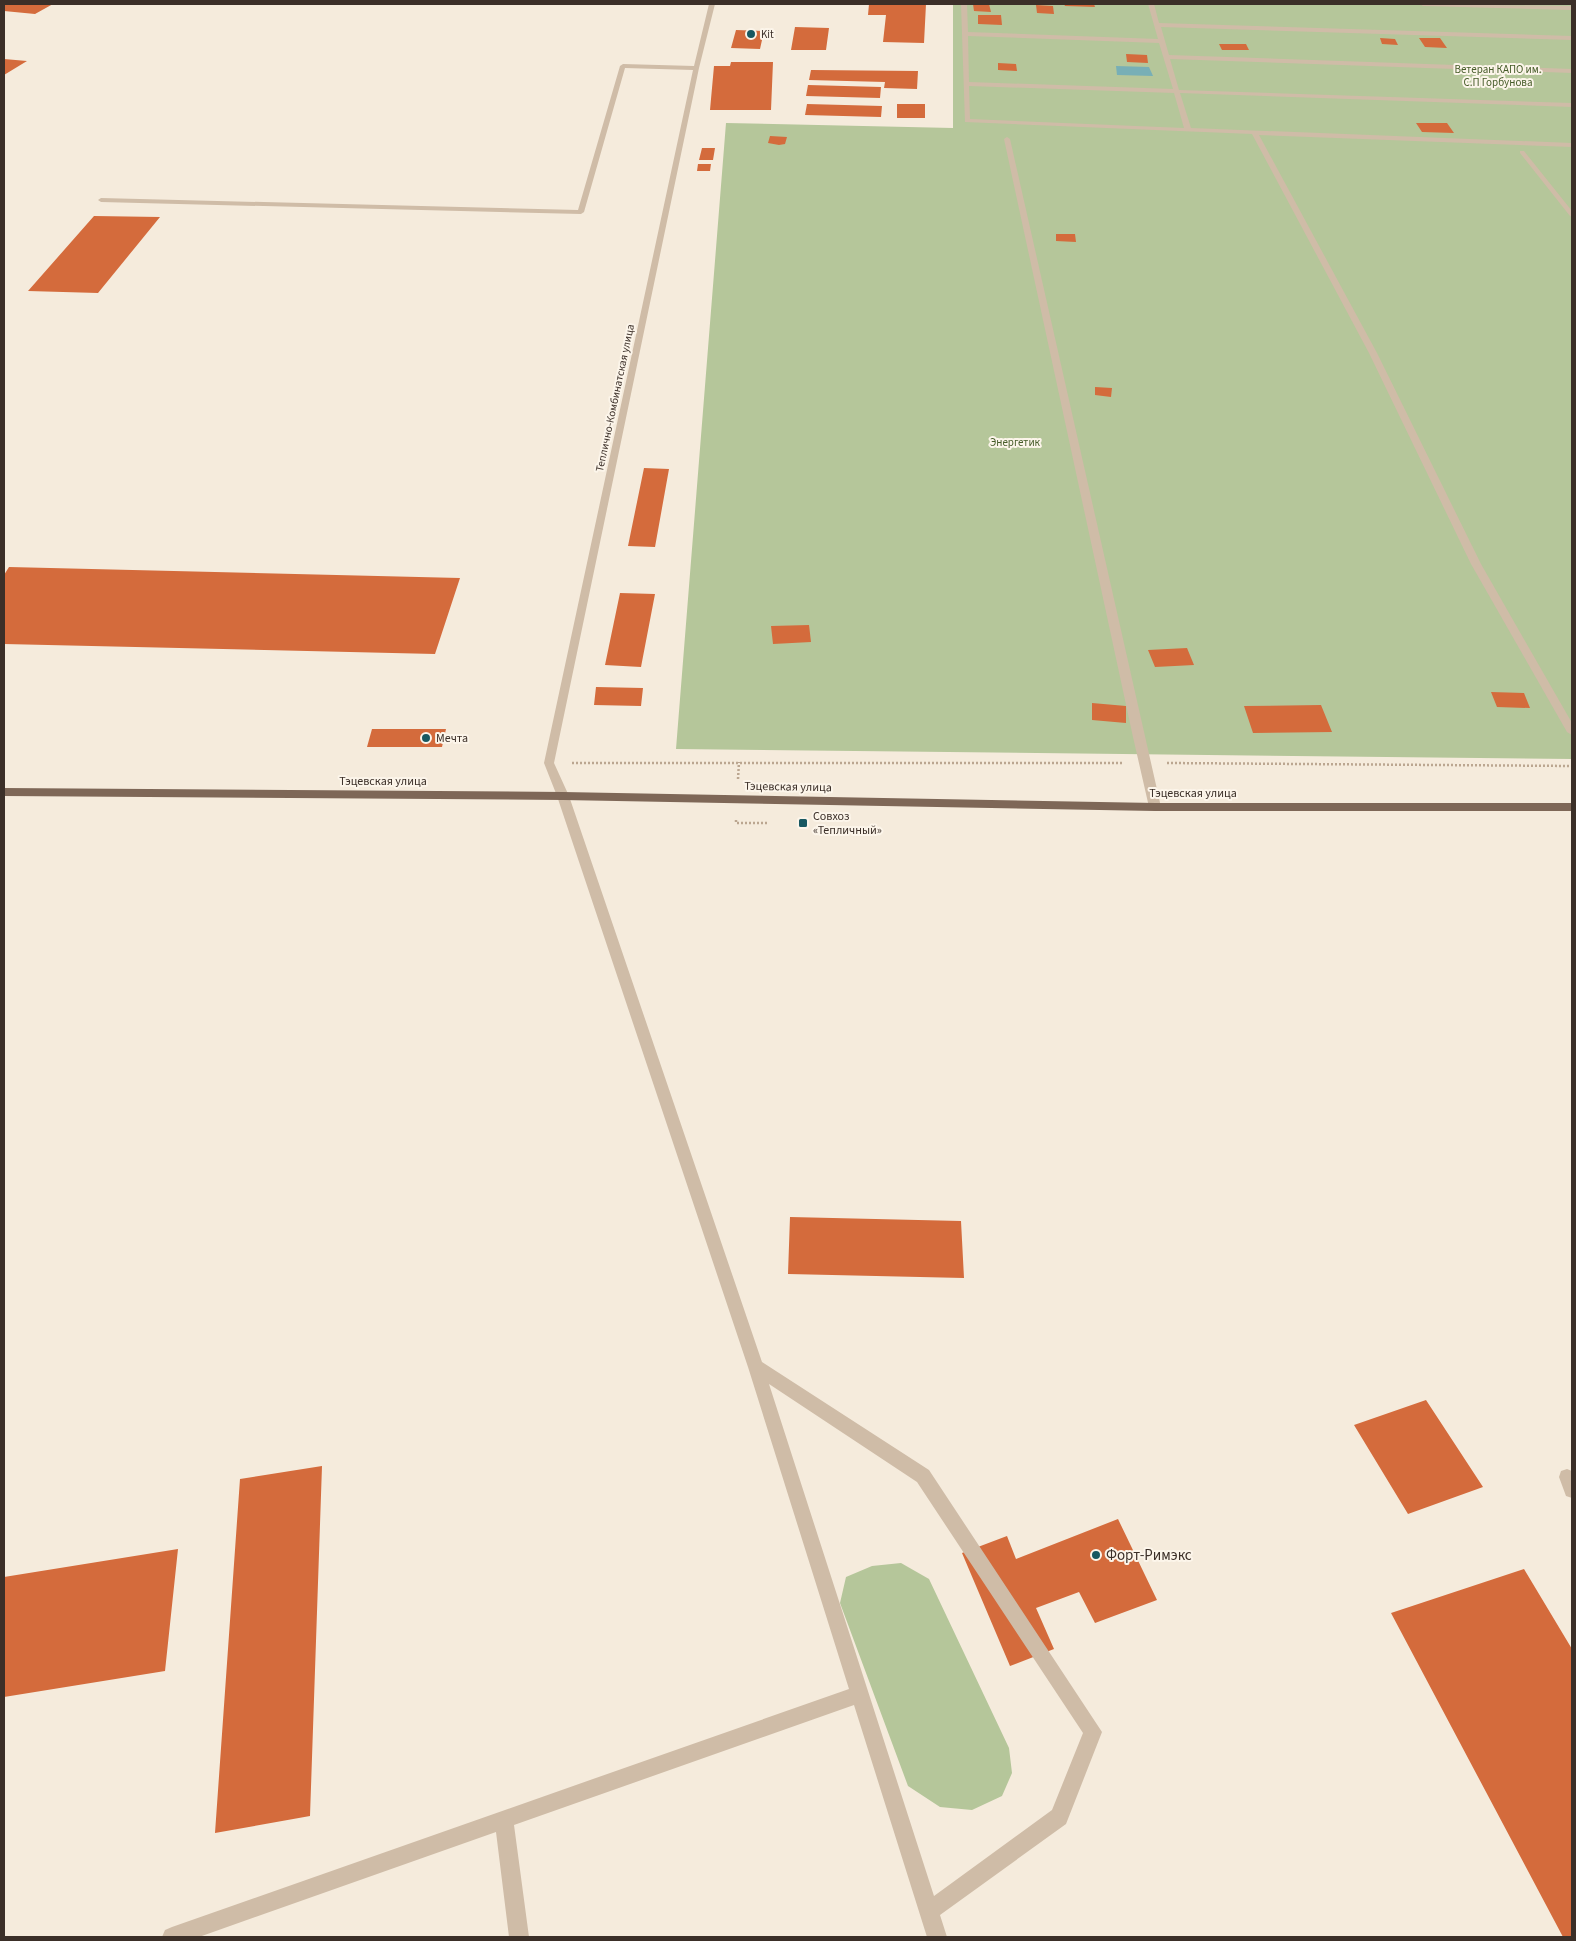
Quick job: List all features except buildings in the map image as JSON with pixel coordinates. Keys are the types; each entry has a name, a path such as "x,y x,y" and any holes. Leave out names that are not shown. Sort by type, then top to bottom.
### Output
{"main road":[{"name":"Тэцевская улица","path":"4,792 563,796 1155,807 1572,807"}],"street":[{"name":"Теплично-Комбинатская улица","path":"549,763 696,68 712,4"},
{"path":"964,4 967,120 1572,145"},
{"path":"1151,4 1188,130"},
{"path":"1423,4 1572,8"},
{"path":"1157,25 1572,38"},
{"path":"965,34 1162,41"},
{"path":"1166,57 1572,70"},
{"path":"100,200 581,212 623,66 696,68"},
{"path":"966,84 1572,105"},
{"path":"1255,133 1373,353 1476,564 1572,732"},
{"path":"1006,139 1155,807"},
{"path":"1522,152 1572,215"},
{"path":"549,763 563,796 756,1367 938,1937"},
{"path":"756,1367 923,1476 1093,1732 1058,1817 929,1911"},
{"path":"172,1937 860,1694"},
{"path":"504,1820 519,1937"}],"path":[{"path":"549,763 1145,763 1572,766"}],"green space":[{"name":"Энергетик","path":"953,4 1572,4 1572,759 676,749 726,123 953,128"},
{"path":"901,1563 929,1579 1009,1748 1012,1773 1002,1796 972,1810 940,1807 908,1786 840,1603 846,1577 872,1566"}],"water":[{"path":"1116,66 1149,67 1153,76 1117,75"}],"place":[{"name":"Kit","path":"751,34"},
{"name":"Мечта","path":"426,738"},
{"name":"Совхоз «Тепличный»","path":"803,823"},
{"name":"Форт-Римэкс","path":"1096,1555"}],"park label":[{"name":"Ветеран КАПО им. С.П Горбунова","path":"1498,75"}]}
